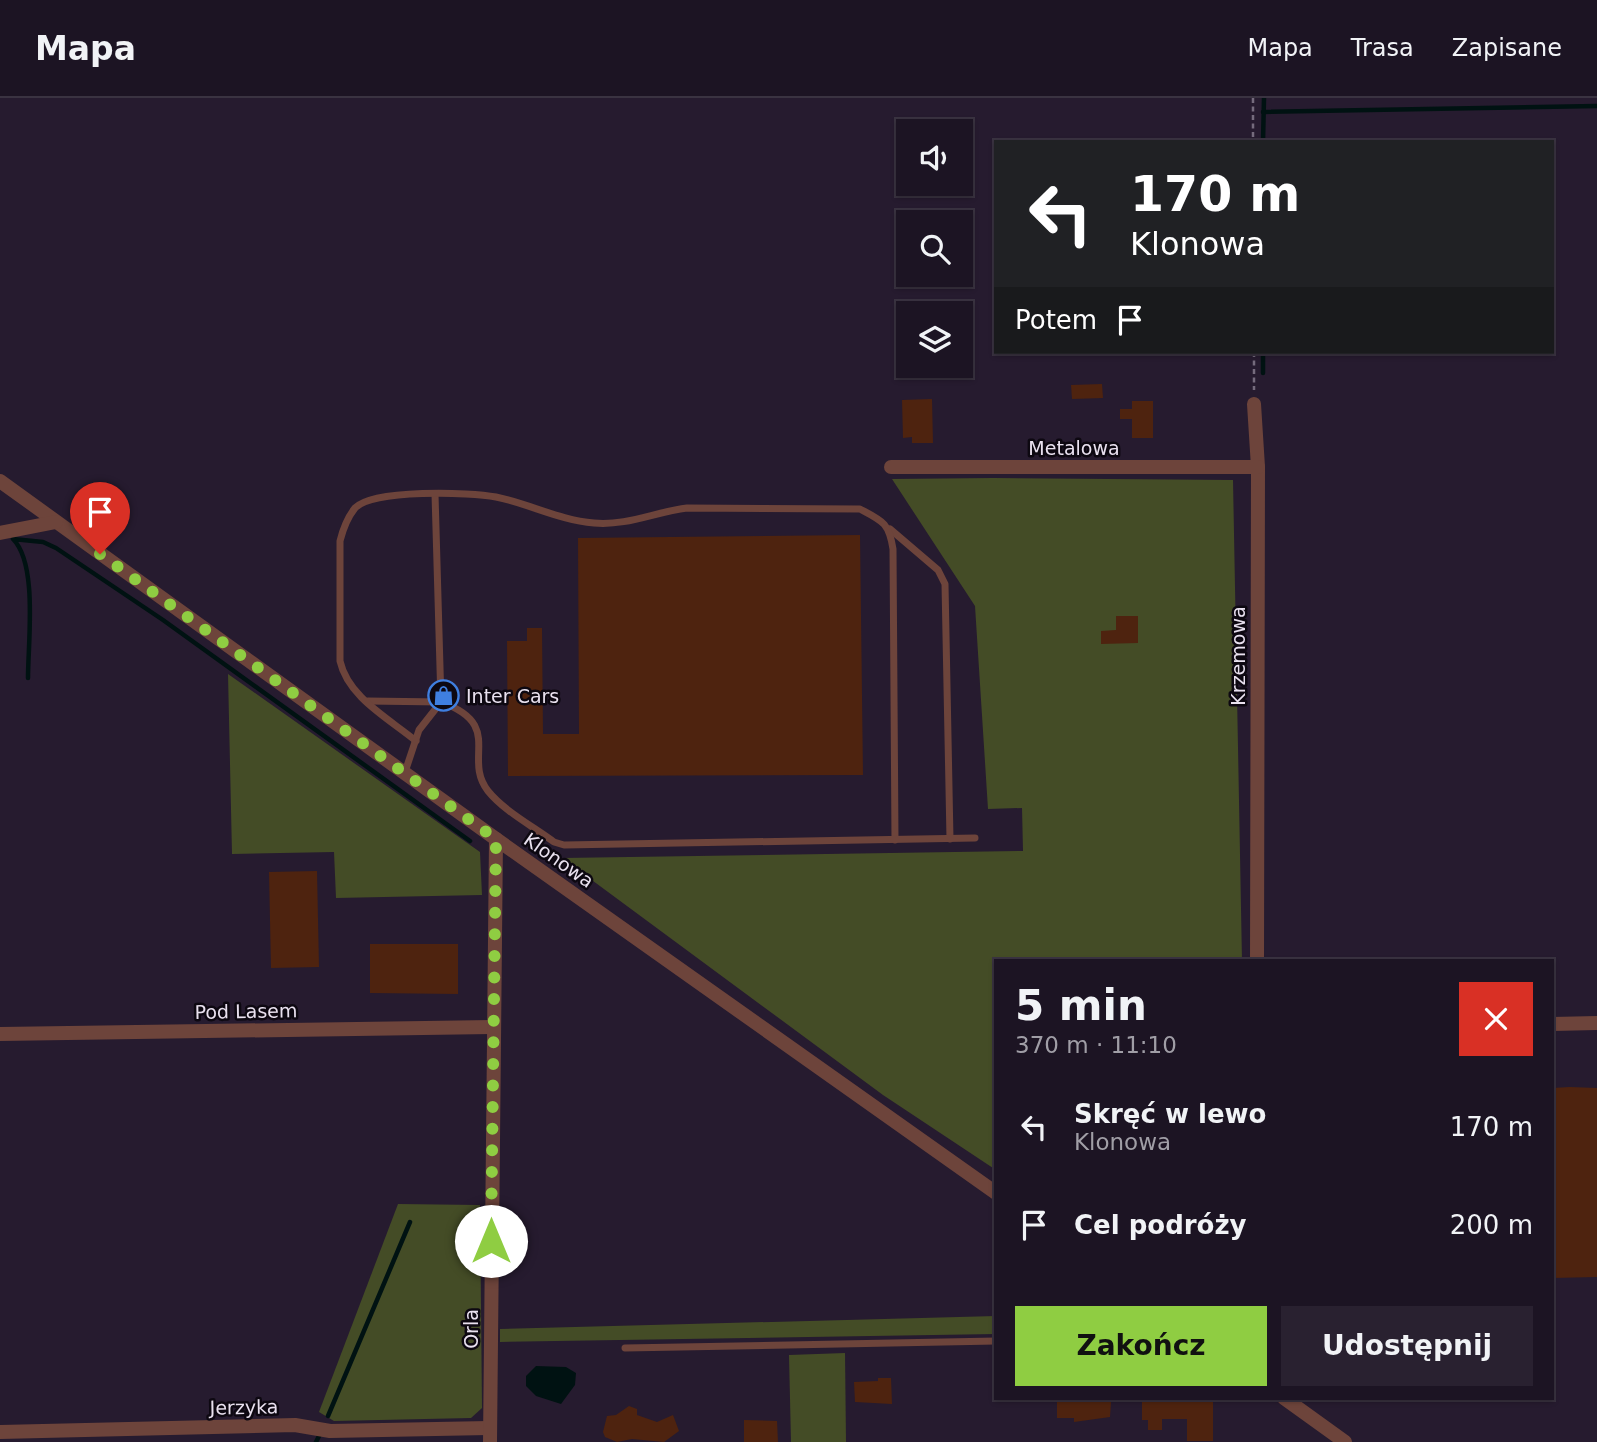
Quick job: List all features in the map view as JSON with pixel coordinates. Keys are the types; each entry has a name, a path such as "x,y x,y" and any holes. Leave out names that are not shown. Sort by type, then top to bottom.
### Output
{"street":[{"name":"Krzemowa","path":"1254,404 1258,467 1257,959"},
{"name":"Metalowa","path":"891,467 1258,467"},
{"name":"Klonowa","path":"0,481 496,839 994,1192"},
{"path":"0,533 56,522"},
{"name":"Orla","path":"489,1435 496,839"},
{"path":"1554,1024 1597,1023"},
{"name":"Pod Lasem","path":"0,1034 492,1027"},
{"path":"1287,1400 1345,1442"},
{"name":"Jerzyka","path":"0,1432 295,1426 330,1430 489,1435"}],"lane":[{"path":"404,773 419,730 441,702 435,494"},
{"path":"416,741 353,691 344,678 341,661 341,541 345,524 357,506 379,497 435,494 494,496 547,514 598,523 635,522 666,511 687,508 860,509 880,519 938,570 945,584 950,839"},
{"path":"890,529 893,549 895,840"},
{"path":"368,701 441,702 461,712 477,730 480,771 487,791 554,842 564,845 975,838"},
{"path":"625,1348 994,1340"}],"path":[{"path":"1253,98 1253,140"},
{"path":"1254,354 1254,404"}],"green space":[{"path":"892,479 1233,480 1242,959 994,959 994,1169 883,1095 562,858 1023,851 1022,808 988,809 975,606"},
{"path":"228,674 480,852 482,895 336,898 334,852 232,854"},
{"path":"398,1204 480,1205 482,1408 471,1418 334,1421 319,1412"},
{"path":"994,1316 994,1334 500,1342 500,1329"},
{"path":"845,1353 846,1442 791,1442 789,1355"}],"shaded area":[{"path":"536,1366 566,1367 576,1373 575,1385 561,1404 536,1396 526,1386 526,1376"}],"building":[{"path":"1102,384 1103,398 1072,399 1071,385"},
{"path":"932,399 933,443 912,443 912,437 903,438 902,400"},
{"path":"1132,401 1153,401 1153,438 1132,438 1132,419 1120,419 1120,409 1132,409"},
{"path":"860,535 863,775 508,776 507,641 527,641 527,628 542,628 543,734 579,734 578,538"},
{"path":"1116,616 1138,616 1138,643 1101,644 1101,631 1116,630"},
{"path":"317,871 319,967 271,968 269,872"},
{"path":"370,944 458,944 458,994 370,993"},
{"path":"1554,1088 1597,1088 1597,1277 1554,1278"},
{"path":"878,1378 891,1378 892,1404 855,1402 854,1382 878,1381"},
{"path":"1057,1400 1121,1400 1111,1402 1110,1417 1074,1422 1074,1418 1057,1418"},
{"path":"1142,1400 1213,1400 1213,1441 1187,1441 1187,1419 1162,1419 1162,1430 1148,1430 1148,1420 1142,1420"},
{"path":"629,1406 637,1409 637,1415 657,1422 673,1415 679,1431 664,1442 632,1439 617,1442 605,1437 603,1432 607,1416 616,1415"},
{"path":"744,1420 777,1421 778,1442 744,1442"}],"waterway":[{"path":"1263,140 1264,98"},
{"path":"1263,112 1597,106"},
{"path":"1263,354 1263,373"},
{"path":"28,678 29,584 21,551 13,539 43,542 56,548 163,620 470,841"},
{"path":"328,1416 410,1222"},
{"path":"316,1442 319,1436"}],"place":[{"name":"Inter Cars","path":"443,696"}],"route":[{"path":"100,554 496,839 491,1241"}]}
